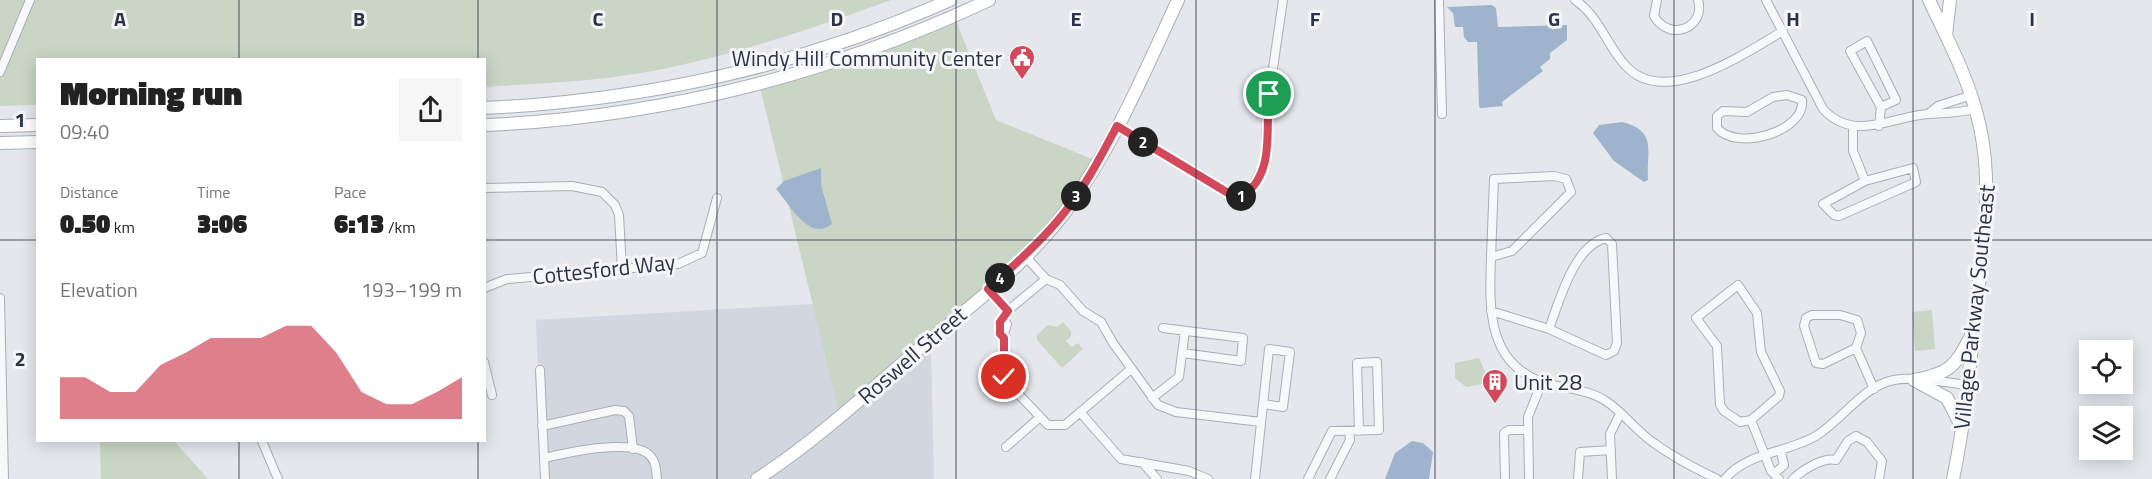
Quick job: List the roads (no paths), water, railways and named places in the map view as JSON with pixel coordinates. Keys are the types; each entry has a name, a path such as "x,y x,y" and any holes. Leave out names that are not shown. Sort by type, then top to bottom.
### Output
{"street":[{"path":"0,72 30,0"},
{"path":"486,108 604,98 711,78 835,44 950,0"},
{"path":"486,125 582,117 654,107 733,91 882,46 989,0"},
{"name":"Roswell Street","path":"758,479 838,418 988,289 1064,213 1082,188 1117,126 1178,0"},
{"path":"1117,126 1233,196 1243,196 1249,192 1266,162 1267,109 1282,0"},
{"path":"1439,0 1442,114"},
{"path":"1575,0 1595,17 1625,66 1637,75 1660,83 1673,83 1725,64 1784,31"},
{"path":"1656,0 1654,16 1661,27 1669,31 1686,27 1697,19 1701,11 1698,0"},
{"path":"1766,0 1829,116 1853,127 1879,126 1929,114 1941,116 1975,109"},
{"name":"Village Parkway Southeast","path":"1929,0 1972,95 1986,165 1987,203 1974,329 1962,430 1953,479"},
{"path":"1946,36 1950,0"},
{"path":"1879,126 1881,107 1850,51 1867,41 1896,100 1881,107"},
{"path":"1802,100 1815,93"},
{"path":"1792,95 1802,100 1801,112 1796,118 1767,136 1730,139 1717,128 1717,116 1723,111 1747,112 1773,97 1792,95"},
{"path":"1929,114 1938,106 1972,95"},
{"path":"0,126 36,125"},
{"path":"1853,127 1852,151 1865,181"},
{"path":"0,143 36,142"},
{"path":"1913,168 1916,182 1839,216 1833,215 1823,204 1865,181 1913,168"},
{"path":"1491,256 1512,251 1557,207 1571,192 1566,179 1554,176 1494,178 1491,256 1491,311 1495,333 1503,352 1523,373 1542,382 1598,397 1653,443 1718,479"},
{"path":"486,188 572,186 602,192 615,206 619,215 622,269"},
{"name":"Cottesford Way","path":"486,287 507,279 678,264 702,253 717,198"},
{"path":"1491,311 1549,329 1609,355 1614,351 1617,343 1610,240 1604,238 1597,242 1573,267 1549,329"},
{"path":"1024,255 1046,279 1060,285 1083,311 1101,322 1131,369 1152,398 1163,408 1176,412 1261,422"},
{"path":"1005,315 1046,279"},
{"path":"1738,285 1757,313 1761,352 1780,391 1779,396 1751,420 1740,422 1722,409 1717,346 1695,318 1738,285"},
{"path":"988,289 1005,315 1007,326 1004,338 1005,380 1048,425 1062,426 1131,369"},
{"path":"0,298 3,475"},
{"path":"1856,348 1823,364 1816,363 1804,326 1806,318 1818,314 1840,315 1857,320 1861,333 1856,348 1874,389"},
{"path":"1163,328 1243,338 1241,361 1183,353"},
{"path":"1914,380 1940,375 1952,368 1974,329"},
{"path":"1152,398 1177,380 1185,331"},
{"path":"1255,479 1261,422 1269,349 1290,352 1283,406 1263,404"},
{"path":"1308,479 1332,431 1359,431 1379,430 1377,362 1357,363 1359,431"},
{"path":"486,370 492,395"},
{"path":"540,370 545,479"},
{"path":"1725,479 1735,470 1764,454 1781,452 1817,435 1874,389 1894,380 1968,385"},
{"path":"1914,380 1947,398 1962,430"},
{"path":"1529,479 1527,430 1531,408 1542,382"},
{"path":"542,426 615,410 624,411 629,417 633,449"},
{"path":"1080,412 1121,459 1189,471 1208,479"},
{"path":"1612,479 1610,434 1620,414"},
{"path":"1006,447 1039,418"},
{"path":"1751,420 1764,454 1777,477"},
{"path":"1505,479 1504,433 1509,430 1527,430"},
{"path":"1330,479 1350,440 1349,431"},
{"path":"1793,479 1801,472 1830,458 1836,460 1848,441 1856,436 1867,442 1882,461 1879,479"},
{"path":"262,442 278,479"},
{"path":"543,458 591,447 633,449 647,453 655,463 657,479"},
{"path":"1578,479 1580,452 1611,450"},
{"path":"1777,477 1784,465 1781,452"},
{"path":"1142,462 1157,479"}],"water":[{"path":"1492,5 1496,8 1498,27 1567,25 1567,40 1550,53 1550,59 1540,67 1543,71 1502,102 1503,106 1481,108 1479,107 1477,42 1468,42 1464,37 1463,27 1455,27 1453,13 1447,7"},
{"path":"1622,122 1633,126 1646,136 1648,180 1644,182 1614,161 1593,133 1599,125"},
{"path":"821,168 821,185 832,224 824,229 815,229 800,219 776,189 784,181"},
{"path":"1412,441 1423,443 1433,452 1429,479 1385,479 1395,453"}],"place":[{"name":"Windy Hill Community Center","path":"1022,81"},
{"name":"Unit 28","path":"1495,405"}]}
